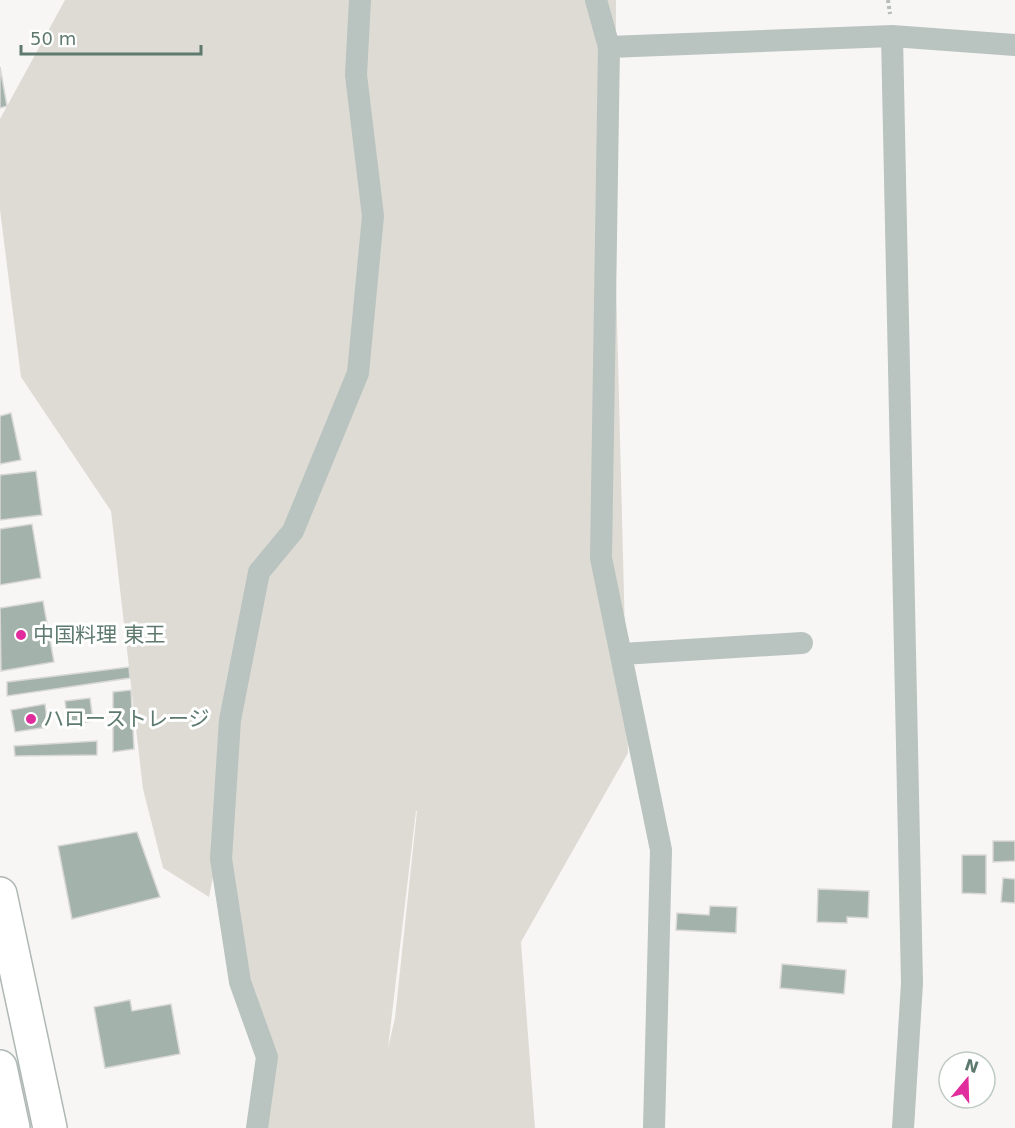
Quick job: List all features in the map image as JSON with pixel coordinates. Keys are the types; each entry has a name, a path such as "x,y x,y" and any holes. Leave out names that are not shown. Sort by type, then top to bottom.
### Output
{"main road":[{"path":"0,894 50,1128"},
{"path":"0,1067 13,1128"}],"street":[{"path":"257,1128 267,1057 240,982 221,859 230,720 259,573 293,531 358,372 373,216 356,75 360,0"},
{"path":"596,0 609,47 601,558 661,850 654,1128"},
{"path":"609,47 892,36 1015,45"},
{"path":"892,36 912,983 903,1128"},
{"path":"622,654 802,643"}],"shaded area":[{"path":"65,0 616,0 615,241 628,753 521,942 535,1128 262,1128 265,1067 221,859 231,787 209,897 163,868 143,789 111,511 21,377 0,210 0,119","holes":["417,811 395,1018 388,1048"]}],"building":[{"path":"0,67 7,106 0,108"},
{"path":"11,413 21,460 0,464 0,416"},
{"path":"36,471 42,515 0,520 0,475"},
{"path":"32,524 41,578 0,585 0,529"},
{"path":"43,601 54,662 1,671 0,608"},
{"path":"129,667 130,678 7,696 7,682"},
{"path":"131,690 134,749 113,752 113,692"},
{"path":"90,698 93,721 68,725 65,701"},
{"path":"45,704 48,727 15,732 11,710"},
{"path":"97,741 97,755 15,756 14,746"},
{"path":"137,832 160,897 72,919 58,846"},
{"path":"993,841 1015,841 1015,861 993,862"},
{"path":"962,855 986,855 986,894 962,893"},
{"path":"1003,878 1015,879 1015,903 1001,902"},
{"path":"818,889 869,891 868,918 847,917 847,923 817,922"},
{"path":"710,906 737,907 736,933 676,930 677,913 709,915"},
{"path":"782,964 846,970 844,994 780,988"},
{"path":"130,1000 132,1011 171,1004 180,1054 105,1068 94,1007"}],"place":[{"name":"中国料理 東王","path":"21,635"},
{"name":"ハローストレージ","path":"31,719"}]}
